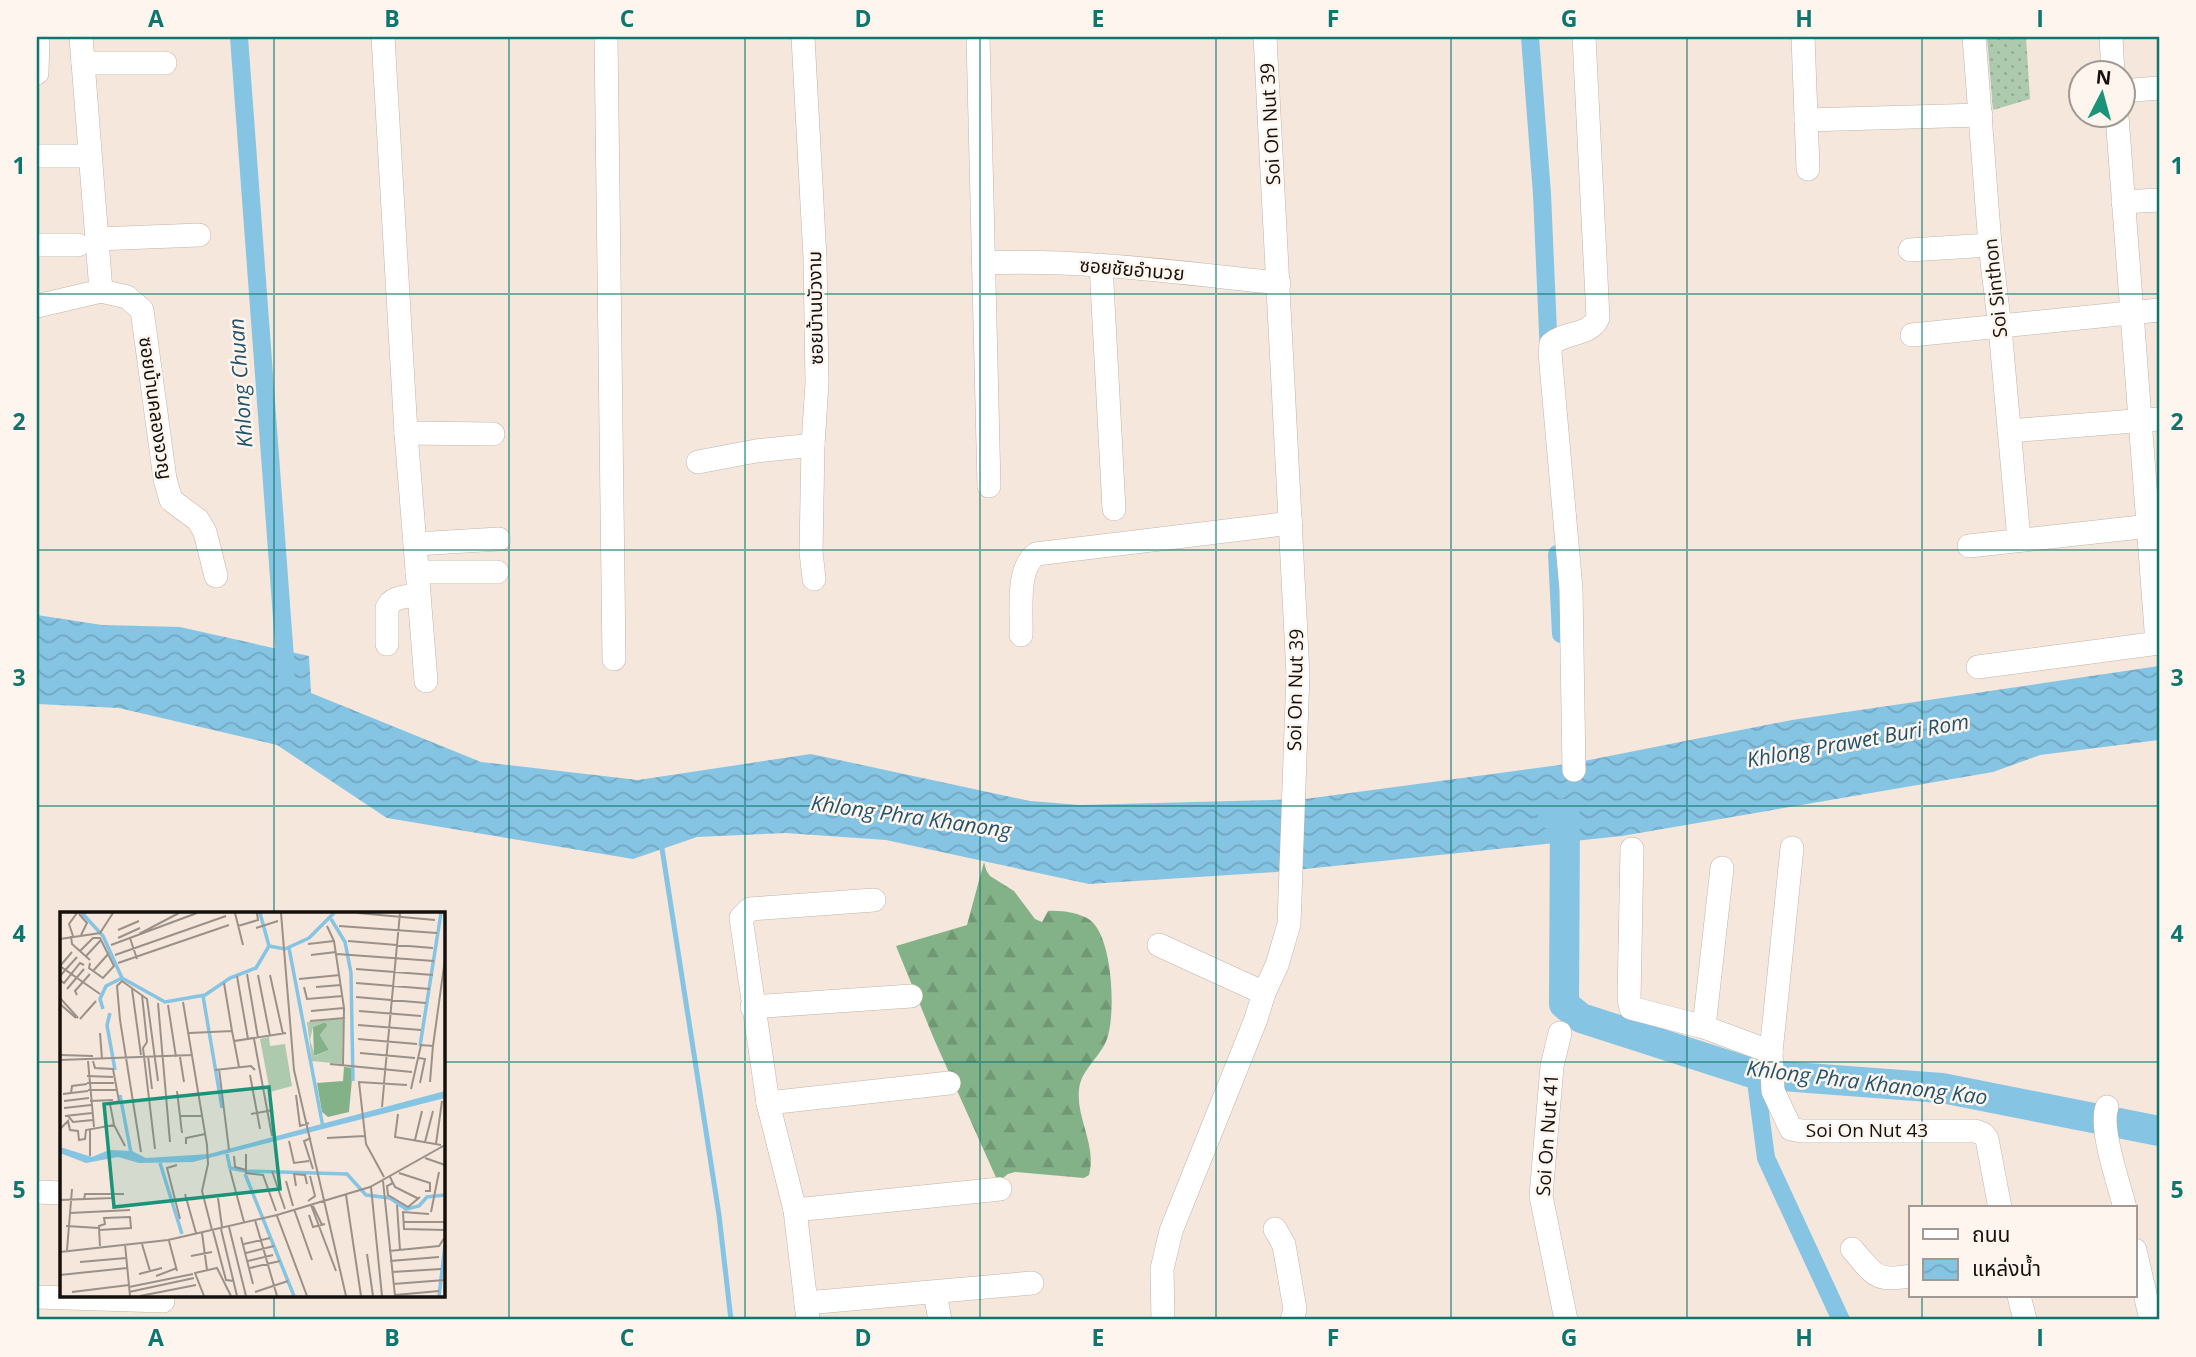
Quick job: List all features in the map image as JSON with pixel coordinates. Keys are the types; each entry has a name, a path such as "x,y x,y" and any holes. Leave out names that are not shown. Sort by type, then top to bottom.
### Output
{"street":[{"path":"37,73 38,37"},
{"path":"37,306 101,291 88,242 81,37"},
{"path":"383,37 406,433 426,681"},
{"path":"606,37 614,659"},
{"name":"ซอยบ้านบัวงาม","path":"803,37 815,258 817,383 811,552 814,579"},
{"path":"978,37 989,486"},
{"name":"Soi On Nut 39","path":"1163,1320 1162,1269 1171,1231 1277,965 1289,924 1298,674 1265,37"},
{"path":"1574,770 1570,589 1550,353 1551,344 1556,340 1589,329 1598,318 1584,37"},
{"path":"1802,37 1808,169"},
{"name":"Soi Sinthon","path":"1974,37 1990,245 2019,539"},
{"path":"2111,37 2112,60"},
{"path":"83,63 165,63"},
{"path":"2136,89 2159,88"},
{"path":"1806,120 1981,115"},
{"path":"1978,667 2158,643 2149,420 2131,313 2117,130"},
{"path":"37,156 79,156"},
{"path":"2123,202 2159,200"},
{"path":"37,245 200,235"},
{"path":"1910,250 1990,245"},
{"name":"ซอยชัยอำนวย","path":"984,263 1026,261 1101,265 1279,283"},
{"path":"1101,265 1114,509"},
{"name":"ซอยบ้านคลองจวญ","path":"101,291 127,297 142,310 165,479 171,500 198,520 205,532 216,576"},
{"path":"1912,335 2159,310"},
{"path":"2009,431 2149,420"},
{"path":"406,433 493,434"},
{"path":"698,462 813,444"},
{"path":"1021,635 1024,570 1029,559 1036,554 1291,523"},
{"path":"1969,546 2153,526"},
{"path":"415,544 499,539"},
{"path":"387,644 387,608 393,599 418,583 497,572"},
{"path":"1632,849 1630,1008 1704,1027 1772,1071 1792,848"},
{"path":"1704,1027 1722,868"},
{"path":"874,900 750,909 741,918 768,1103 795,1210 807,1311 1032,1283"},
{"path":"1158,945 1264,992"},
{"path":"752,1007 911,996"},
{"name":"Soi On Nut 41","path":"1560,1033 1552,1066 1541,1196 1566,1320"},
{"name":"Soi On Nut 43","path":"1772,1071 1791,1129 1975,1131 1983,1134 1987,1139 2000,1206"},
{"path":"768,1103 949,1083"},
{"path":"2105,1119 2125,1206"},
{"path":"795,1210 1000,1189"},
{"path":"37,1192 60,1193"},
{"path":"1275,1229 1284,1245 1295,1309 1292,1320"},
{"path":"1852,1249 1877,1277 1886,1279 1909,1276"},
{"path":"2136,1254 2151,1320"},
{"path":"935,1293 940,1320"},
{"path":"37,1297 60,1298"},
{"path":"68,1298 163,1301"},
{"path":"2020,1298 2025,1320"}],"green space":[{"path":"1987,37 2026,37 2030,99 1993,110"},
{"path":"984,862 990,876 1014,891 1035,919 1042,922 1048,911 1081,916 1090,920 1098,929 1104,942 1112,995 1110,1027 1107,1039 1080,1083 1080,1111 1089,1143 1091,1164 1089,1175 1084,1178 1015,1172 998,1182 896,946 967,925"}],"water":[{"path":"37,615 102,625 180,627 309,656 311,693 481,762 638,780 811,754 1030,801 1080,805 1305,799 1574,763 1792,720 2159,666 2159,740 2040,755 1993,772 1622,836 1276,872 1089,884 886,840 786,833 697,837 633,859 387,818 277,745 119,708 37,704"}],"waterway":[{"name":"Khlong Chuan","path":"239,37 286,672"},
{"path":"1530,37 1542,194 1549,355"},
{"path":"1557,554 1561,634"},
{"name":"Khlong Phra Khanong Kao","path":"1553,815 1565,814 1564,1004 1581,1018 1755,1074 1942,1088 2159,1131"},
{"path":"661,842 719,1215 731,1320"},
{"path":"1755,1074 1766,1158 1841,1320"}],"water label":[{"name":"Khlong Prawet Buri Rom","path":"1858,741"},
{"name":"Khlong Phra Khanong","path":"911,817"}]}
